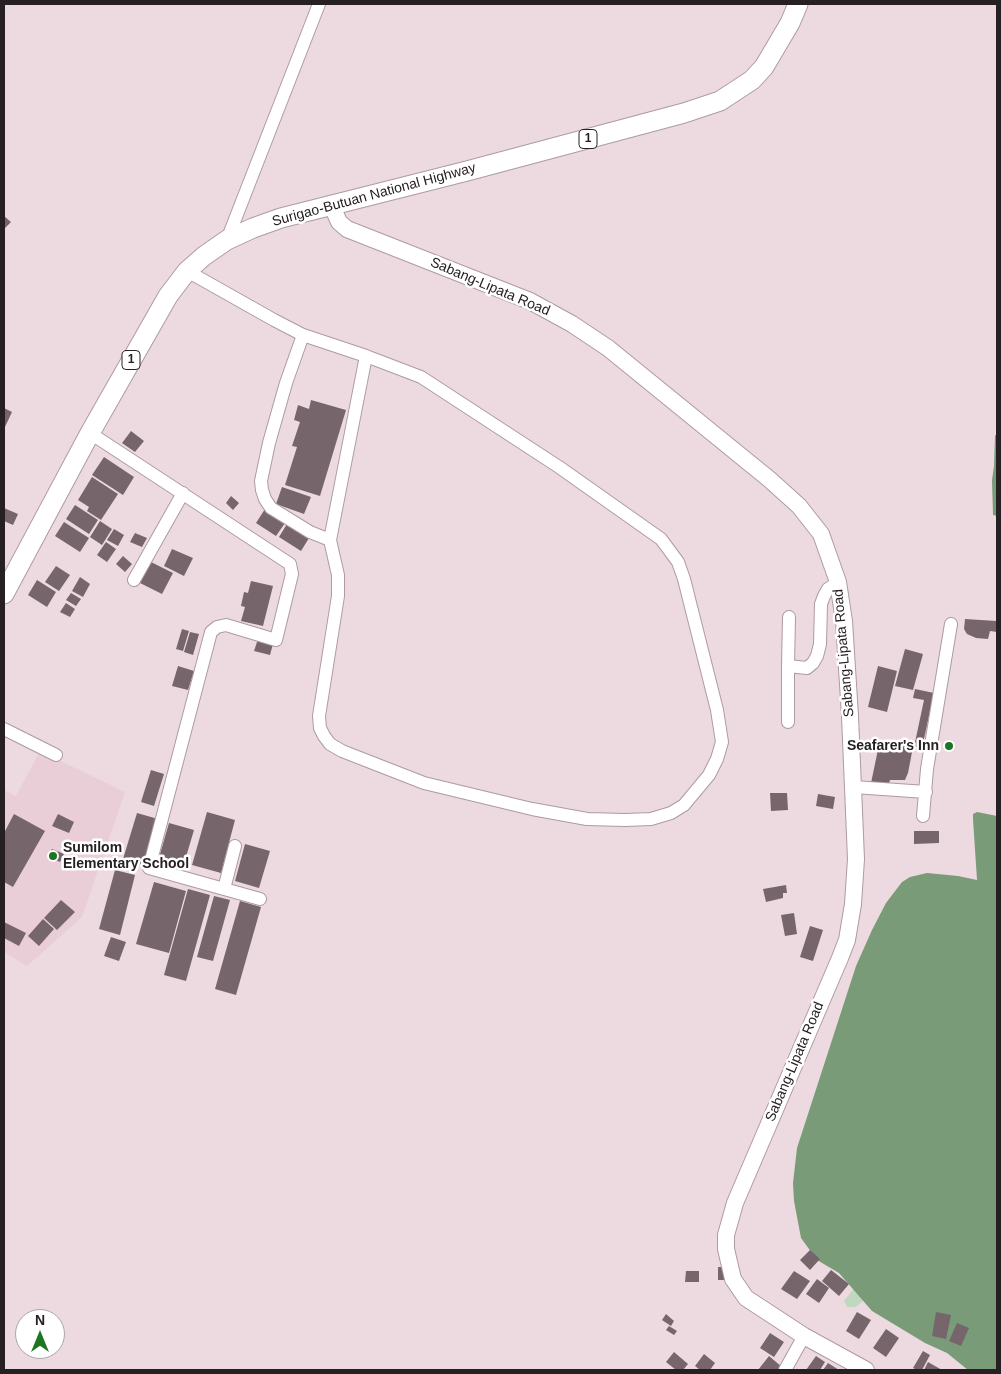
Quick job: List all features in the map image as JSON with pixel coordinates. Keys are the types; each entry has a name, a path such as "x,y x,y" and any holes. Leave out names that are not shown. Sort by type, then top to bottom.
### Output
{"highway":[{"name":"Surigao-Butuan National Highway","path":"4,593 90,433 164,304 187,271 204,256 227,240 281,218 684,113 720,101 752,80 764,66 790,23 798,4"}],"main road":[{"name":"Sabang-Lipata Road","path":"331,204 338,222 347,229 530,301 572,324 608,348 770,479 799,506 821,534 838,582 844,620 854,787 856,860 853,904 847,940 735,1203 726,1235 728,1263 733,1279 746,1298 804,1336 866,1370"}],"street":[{"path":"227,240 319,4"},
{"path":"187,271 302,334 366,356 421,377 559,467 661,539 671,550 684,578 717,710 722,742 717,759 709,775 684,805 670,813 651,818 634,820 587,819 532,809 424,783 342,751 330,744 320,728 319,716 338,596 338,574 330,540 366,356"},
{"path":"302,334 274,424 261,481 262,490 271,508 310,532 330,540"},
{"path":"90,433 290,564 292,574 276,640 226,624 217,627 211,632 149,868 260,899"},
{"path":"134,580 183,493"},
{"path":"788,666 807,668 813,663 820,644 821,604 828,589 838,582"},
{"path":"788,722 789,618"},
{"path":"923,816 927,769 951,624"},
{"path":"4,729 56,755"},
{"path":"854,787 926,792"},
{"path":"224,889 235,846"},
{"path":"785,1370 804,1336"}],"shaded area":[{"path":"995,435 997,436 997,516 993,515 992,480"},
{"name":"Sumilom Elementary School","path":"40,751 125,792 82,917 27,966 4,952 4,790 16,796"},
{"path":"977,812 997,816 997,1370 968,1370 947,1353 925,1343 872,1311 839,1273 817,1260 801,1238 794,1201 793,1183 797,1148 856,966 872,930 886,903 902,882 910,877 927,873 977,880 973,814"},
{"path":"857,1284 864,1293 863,1301 856,1307 847,1307 844,1301"}],"building":[{"path":"4,216 11,222 4,229"},
{"path":"311,400 346,410 320,496 285,485 297,447 292,446 300,422 294,420 298,405 309,409"},
{"path":"4,408 12,412 4,429"},
{"path":"131,431 144,441 135,452 122,443"},
{"path":"104,457 134,477 123,495 92,475"},
{"path":"92,477 118,494 101,520 87,511 89,507 78,500"},
{"path":"282,487 311,497 304,514 276,504"},
{"path":"231,496 239,503 233,510 226,503"},
{"path":"75,505 98,520 89,534 66,519"},
{"path":"4,508 18,514 13,525 4,521"},
{"path":"265,509 285,523 276,536 256,523"},
{"path":"100,521 112,529 102,545 90,537"},
{"path":"64,522 89,538 80,552 55,536"},
{"path":"287,524 309,538 301,551 279,537"},
{"path":"114,529 124,535 118,546 107,540"},
{"path":"135,533 147,538 142,547 130,542"},
{"path":"106,542 116,549 107,562 97,555"},
{"path":"172,549 193,558 184,576 164,566"},
{"path":"123,556 132,564 125,572 116,564"},
{"path":"151,562 173,573 162,594 140,583"},
{"path":"56,566 70,575 59,591 45,582"},
{"path":"80,577 90,584 83,597 72,591"},
{"path":"37,580 56,592 47,607 28,595"},
{"path":"251,581 273,586 263,626 241,621 245,607 241,606 244,592 248,593"},
{"path":"71,593 81,599 76,606 66,600"},
{"path":"66,603 75,609 70,617 60,612"},
{"path":"965,619 997,621 997,632 990,631 988,639 976,638 967,634 964,629"},
{"path":"182,629 189,631 183,651 176,649"},
{"path":"190,632 199,634 193,655 184,652"},
{"path":"258,639 273,644 270,655 254,651"},
{"path":"905,649 923,654 913,690 895,686"},
{"path":"178,666 194,671 188,690 172,686"},
{"path":"878,666 897,671 887,712 868,707"},
{"path":"915,689 934,693 922,748 914,747 924,700 913,698"},
{"path":"880,740 913,747 905,780 890,780 888,787 871,783"},
{"path":"151,770 164,774 154,806 141,802"},
{"path":"770,793 787,793 788,810 771,811"},
{"path":"818,794 835,797 833,809 816,806"},
{"path":"207,812 235,820 221,873 192,865"},
{"path":"137,813 158,819 144,866 123,859"},
{"path":"14,814 45,831 13,887 4,882 4,833"},
{"path":"58,814 74,822 69,833 52,826"},
{"path":"169,823 194,830 183,867 158,861"},
{"path":"914,831 939,831 939,843 914,844"},
{"path":"245,844 270,851 259,888 235,881"},
{"path":"52,849 64,854 60,862 48,857"},
{"path":"115,870 135,875 120,935 99,929"},
{"path":"154,882 186,891 169,953 136,944"},
{"path":"786,885 787,893 783,893 783,898 766,902 763,889"},
{"path":"188,889 210,895 186,981 164,975"},
{"path":"214,896 230,900 213,961 197,957"},
{"path":"61,900 75,912 57,930 44,918"},
{"path":"240,901 261,907 236,995 215,989"},
{"path":"794,913 797,934 785,936 781,915"},
{"path":"43,919 54,929 39,946 28,936"},
{"path":"4,922 26,933 19,946 4,938"},
{"path":"810,926 823,930 813,961 800,957"},
{"path":"111,937 126,942 119,961 104,956"},
{"path":"810,1250 820,1259 810,1270 800,1260"},
{"path":"718,1267 725,1267 725,1280 718,1280"},
{"path":"831,1270 849,1284 839,1296 822,1281"},
{"path":"686,1271 699,1271 699,1282 685,1282"},
{"path":"794,1271 810,1281 797,1299 781,1289"},
{"path":"817,1279 829,1288 819,1303 806,1294"},
{"path":"857,1312 871,1320 859,1339 846,1331"},
{"path":"936,1312 951,1315 946,1339 932,1336"},
{"path":"666,1314 674,1321 671,1326 662,1320"},
{"path":"957,1323 969,1328 961,1346 949,1341"},
{"path":"669,1326 677,1331 674,1335 666,1330"},
{"path":"886,1329 899,1338 886,1357 873,1348"},
{"path":"770,1333 784,1342 774,1357 760,1348"},
{"path":"923,1351 930,1355 922,1370 917,1370 913,1368"},
{"path":"674,1352 688,1364 683,1370 676,1370 666,1362"},
{"path":"704,1354 715,1363 710,1370 700,1370 695,1366"},
{"path":"769,1356 782,1367 779,1370 758,1370"},
{"path":"816,1356 825,1362 820,1370 806,1370"},
{"path":"928,1362 942,1370 924,1370"},
{"path":"828,1363 839,1370 823,1370"}],"place":[{"name":"Seafarer's Inn","path":"949,746"},
{"name":"Sumilom Elementary School","path":"53,856"}]}
